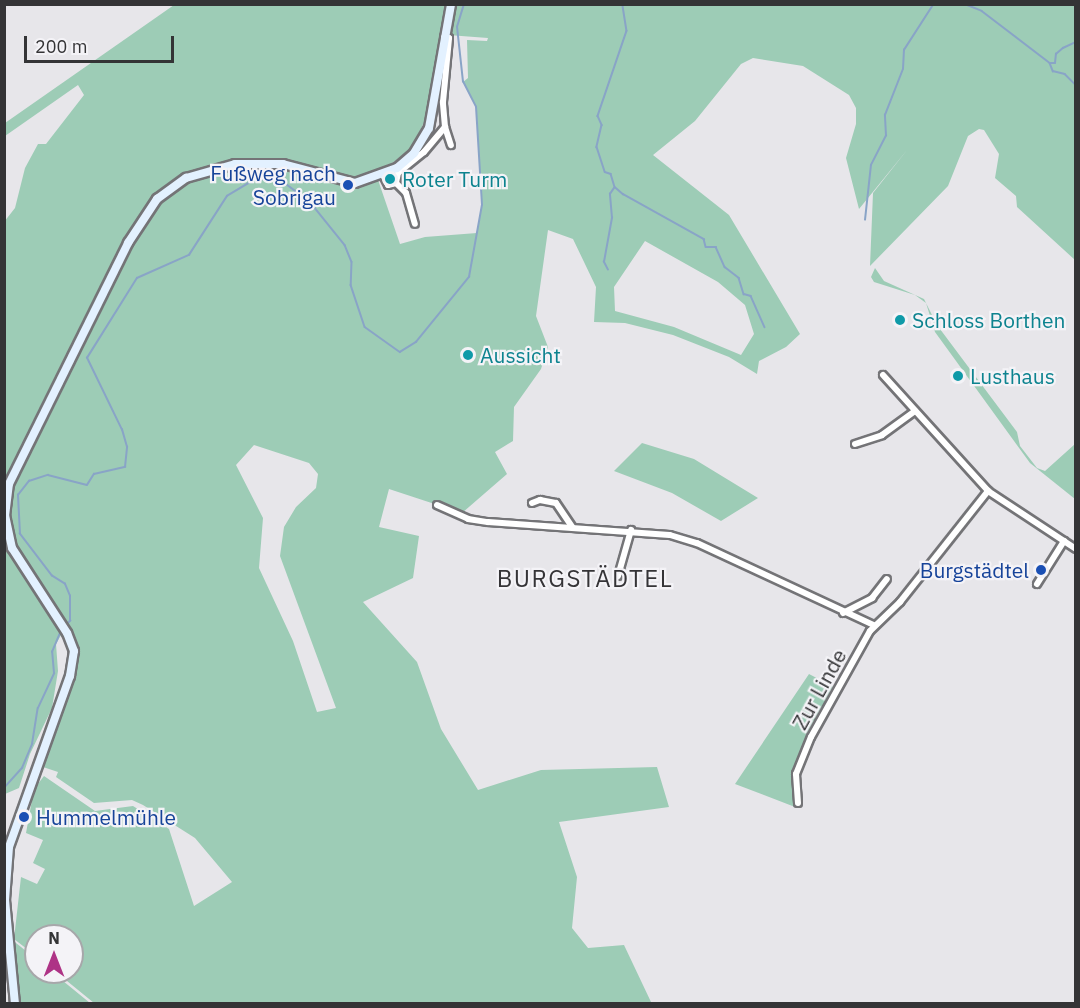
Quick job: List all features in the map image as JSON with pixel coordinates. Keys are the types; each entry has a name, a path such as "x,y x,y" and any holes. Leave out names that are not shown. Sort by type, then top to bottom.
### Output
{"main road":[{"path":"15,1004 7,924 6,865 19,815 70,676 74,651 67,633 12,548 5,500 15,472 147,210 186,178 235,164 283,164 355,183 383,175 414,153 426,135 451,4"}],"street":[{"path":"444,37 449,38 442,109 445,128 452,145"},
{"path":"396,183 398,173 445,128"},
{"path":"383,175 388,185 396,183"},
{"path":"396,183 406,193 415,224"},
{"path":"883,375 988,491 1076,549"},
{"path":"855,444 882,435 915,411"},
{"name":"Zur Linde","path":"798,803 796,774 811,737 874,625 900,602 988,491"},
{"path":"532,503 556,503 576,528"},
{"path":"437,505 468,519 631,530 669,535 697,543 843,613 874,625"},
{"path":"618,576 631,530"},
{"path":"1037,584 1064,542"},
{"path":"843,613 872,598 887,579"}],"green space":[{"path":"174,5 448,5 427,116 411,150 376,174 400,244 425,237 477,233 482,205 476,107 463,82 468,78 467,40 487,41 488,38 448,35 454,5 1075,5 1075,260 1017,207 1016,196 995,178 999,154 984,130 979,129 968,136 948,186 870,266 873,193 907,150 859,209 846,158 856,124 856,108 849,95 803,66 753,58 741,64 695,121 653,155 729,215 800,334 786,347 759,361 757,374 729,357 673,335 625,323 594,322 596,287 573,239 548,230 536,316 548,347 541,369 514,407 513,441 495,452 507,474 462,513 389,489 379,527 419,536 413,578 363,602 417,662 441,729 478,790 541,770 657,767 669,807 559,822 577,877 572,928 588,948 624,945 651,1002 657,1003 94,1003 71,984 84,984 84,924 24,924 24,947 14,939 21,877 37,884 45,869 33,863 43,840 26,833 34,789 44,776 95,811 133,806 169,829 194,906 232,882 195,838 143,805 132,800 94,803 56,777 58,772 40,766 75,673 77,653 15,548 5,503 4,222 15,208 25,168 38,144 46,144 84,95 78,85 5,136 5,123","holes":["645,241 718,282 745,305 754,334 741,355 674,327 615,311 614,287","254,445 309,463 318,474 316,488 296,507 284,527 280,556 336,708 317,712 293,641 259,568 263,518 236,465"]},
{"path":"875,268 884,281 924,299 926,303 915,295 874,282 871,277"},
{"path":"926,303 937,325 1017,432 1020,446 1037,468 1045,471 1075,444 1075,499 1030,463 935,332"},
{"path":"642,443 694,459 758,498 721,521 672,493 614,471"},
{"path":"4,535 24,578 61,635 56,644 58,671 52,708 30,754 19,788 5,794"},
{"path":"809,674 834,687 793,772 795,807 735,784"},
{"path":"11,939 24,949 24,984 67,984 90,1003 18,1003"}],"waterway":[{"path":"66,625 70,621 70,596 65,584 52,576 20,534 18,495 29,481 48,475 87,485 94,474 125,467 127,447 122,430 87,358 137,278 189,255 227,196 255,179 281,180 311,203 345,245 352,262 351,285 365,327 400,352 416,342 469,277 482,205 476,107 463,82 457,27 464,4"},
{"path":"610,4 624,4"},
{"path":"965,4 982,11 1050,63 1053,71 1065,74 1076,85"},
{"path":"865,220 871,165 886,136 885,115 903,69 904,50 933,5"},
{"path":"623,6 627,31 598,116 602,125 597,147 605,172 611,174 615,187 623,194 704,239 706,247 716,247 725,267 739,278 744,294 751,296 765,327"},
{"path":"1050,63 1055,63 1056,54 1063,48 1076,42"},
{"path":"608,270 604,262 612,218 610,194 614,188"},
{"path":"4,788 22,768 32,744 38,708 54,673 52,652 61,631"}],"place":[{"name":"Roter Turm","path":"390,179"},
{"name":"Fußweg nach Sobrigau","path":"348,185"},
{"name":"Schloss Borthen","path":"900,320"},
{"name":"Aussicht","path":"468,355"},
{"name":"Lusthaus","path":"958,376"},
{"name":"Burgstädtel","path":"1041,570"},
{"name":"Hummelmühle","path":"24,817"}],"district":[{"name":"BURGSTÄDTEL","path":"585,579"}]}
